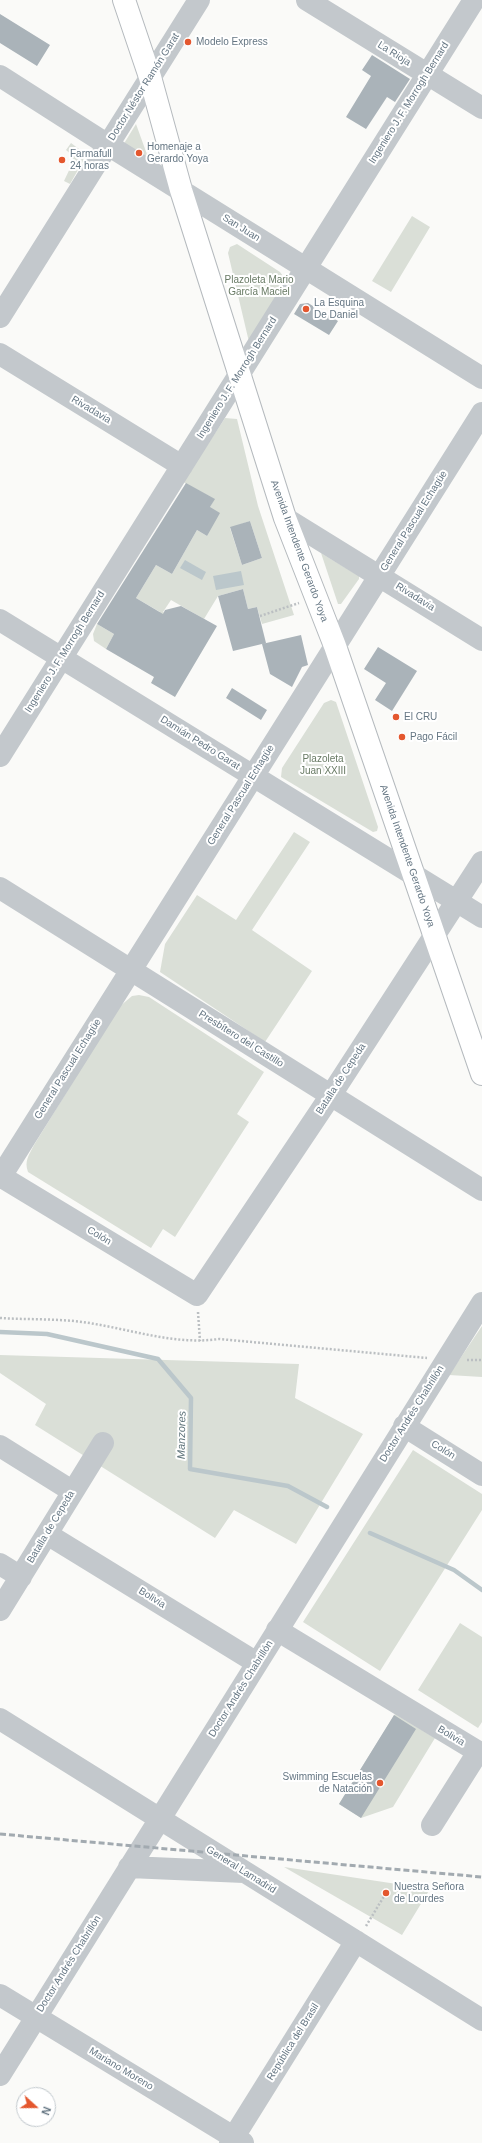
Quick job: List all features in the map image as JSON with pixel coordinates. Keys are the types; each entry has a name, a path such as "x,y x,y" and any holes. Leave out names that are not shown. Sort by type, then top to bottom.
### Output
{"main road":[{"name":"Avenida Intendente Gerardo Yoya","path":"124,0 150,77 181,190 285,518 335,646 412,874 482,1074"}],"street":[{"name":"Doctor Néstor Ramón Garat","path":"0,317 198,0"},
{"name":"La Rioja","path":"307,0 482,108"},
{"name":"Ingeniero J. F. Morrogh Bernard","path":"0,756 474,0"},
{"name":"San Juan","path":"0,76 482,378"},
{"name":"Rivadavia","path":"0,354 182,466"},
{"name":"General Pascual Echagüe","path":"0,1177 482,413"},
{"name":"Rivadavia","path":"285,518 380,575 482,640"},
{"name":"Damián Pedro Garat","path":"0,620 482,917"},
{"name":"Batalla de Cepeda","path":"197,1295 331,1095 482,862"},
{"name":"Presbítero del Castillo","path":"0,888 482,1190"},
{"name":"Colón","path":"0,1177 197,1295"},
{"name":"Doctor Andrés Chabrillón","path":"0,2075 482,1303"},
{"name":"Colón","path":"404,1426 482,1475"},
{"name":"Batalla de Cepeda","path":"0,1610 103,1443"},
{"path":"0,1446 72,1491"},
{"name":"Bolivia","path":"47,1534 257,1663"},
{"path":"0,1564 21,1577"},
{"name":"Bolivia","path":"277,1630 480,1753"},
{"name":"General Lamadrid","path":"0,1719 482,2020"},
{"path":"432,1825 480,1753"},
{"path":"129,1867 244,1872"},
{"name":"República del Brasil","path":"235,2141 356,1942"},
{"name":"Mariano Moreno","path":"0,1995 235,2141"}],"path":[{"path":"260,616 316,598"},
{"path":"197,1295 200,1342"},
{"path":"0,1318 93,1323 177,1340 200,1342 219,1339 446,1359 482,1360"},
{"path":"356,1942 386,1894"}],"green space":[{"path":"136,124 153,171 120,150"},
{"path":"71,143 86,156 70,184 64,181 73,162 72,155 66,150"},
{"path":"412,216 430,227 391,292 372,281"},
{"name":"Plazoleta Mario García Maciel","path":"237,244 280,272 286,280 249,342 228,253 230,247"},
{"path":"225,418 237,419 258,506 294,615 262,624 257,607 248,609 243,589 218,596 204,619 171,600 163,612 186,625 137,617 160,612 136,598 156,565 172,574 197,530 207,536 210,507 214,499 183,482","holes":["250,521 262,558 242,565 230,528"]},
{"path":"321,553 359,576 359,579 341,604 338,604"},
{"path":"97,624 114,634 106,649 94,641 93,634"},
{"name":"Plazoleta Juan XXIII","path":"331,700 336,702 378,827 377,831 373,832 281,777 282,768 324,703"},
{"path":"294,832 310,842 252,930 312,971 265,1042 160,972 165,944 197,895 236,920"},
{"path":"139,995 149,997 264,1072 237,1114 249,1122 175,1237 163,1229 151,1248 28,1172 27,1168 28,1158 34,1145 119,1007 132,996"},
{"path":"482,1326 482,1377 449,1375"},
{"path":"0,1355 299,1364 295,1398 363,1434 296,1544 234,1510 215,1538 35,1425 46,1404 0,1373"},
{"path":"413,1450 482,1494 482,1510 380,1671 303,1622"},
{"path":"460,1623 482,1637 482,1722 478,1728 418,1690"},
{"name":"Swimming Escuelas de Natación","path":"395,1714 435,1738 393,1807 361,1818 339,1804"},
{"path":"284,1867 430,1889 402,1935"}],"shaded area":[{"path":"185,560 206,572 202,580 180,568"},
{"path":"241,571 244,585 216,590 213,576"}],"building":[{"path":"0,14 50,45 37,66 0,43"},
{"path":"372,55 410,79 395,102 387,97 366,129 346,117 371,76 362,70"},
{"path":"308,303 338,321 329,335 294,314 300,304"},
{"path":"186,483 215,499 210,507 220,513 207,536 197,530 172,574 156,565 136,598 163,614 165,610 181,606 217,626 175,697 151,683 154,677 106,649 114,634 97,624"},
{"path":"250,521 262,558 242,565 230,527"},
{"path":"243,589 248,609 257,607 266,643 233,651 218,596"},
{"path":"301,635 308,665 302,667 292,687 270,674 262,644"},
{"path":"378,647 417,671 392,711 375,700 386,683 364,669"},
{"path":"232,688 267,710 261,720 226,698"},
{"path":"394,1715 416,1729 361,1818 339,1804"}],"waterway":[{"name":"Manzores","path":"0,1332 47,1334 158,1359 191,1398 190,1469 288,1486 327,1507"},
{"name":"Manzores","path":"370,1533 454,1570 482,1590"}],"railway":[{"path":"0,1834 482,1877"}],"place":[{"name":"Modelo Express","path":"188,42"},
{"name":"Homenaje a Gerardo Yoya","path":"139,153"},
{"name":"Farmafull 24 horas","path":"62,160"},
{"name":"La Esquina De Daniel","path":"306,309"},
{"name":"El CRU","path":"396,717"},
{"name":"Pago Fácil","path":"402,737"},
{"name":"Swimming Escuelas de Natación","path":"380,1783"},
{"name":"Nuestra Señora de Lourdes","path":"386,1893"}]}
